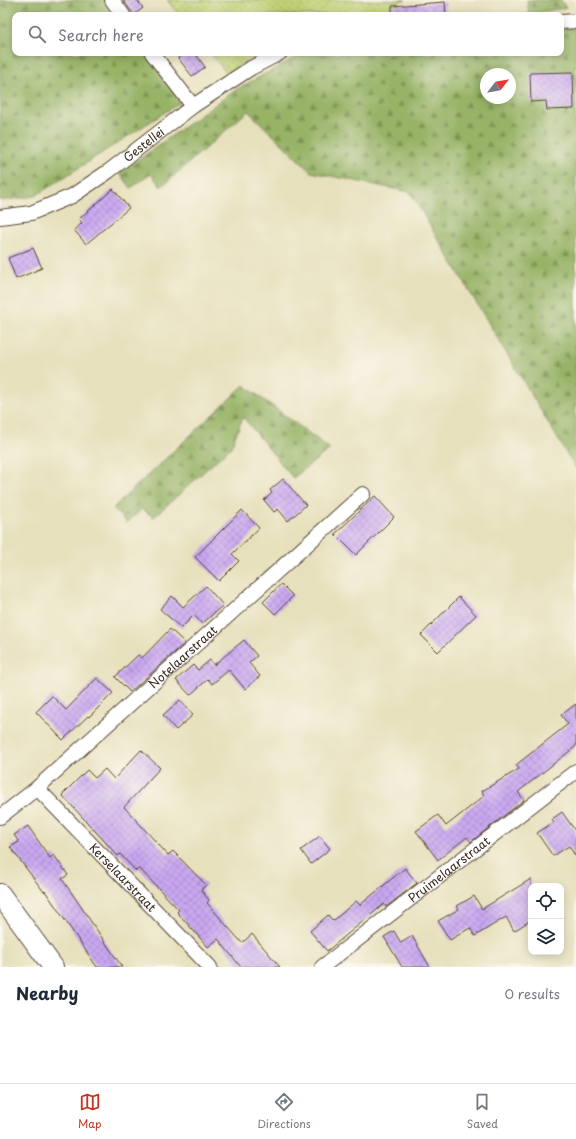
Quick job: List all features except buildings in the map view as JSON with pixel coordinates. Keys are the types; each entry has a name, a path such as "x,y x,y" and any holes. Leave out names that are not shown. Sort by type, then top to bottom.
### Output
{"main road":[{"path":"0,894 53,967"}],"street":[{"path":"112,0 121,12"},
{"path":"564,22 576,21"},
{"path":"154,56 193,106"},
{"name":"Gestellei","path":"0,217 32,213 72,196 109,171 193,106 251,68 274,56"},
{"name":"Notelaarstraat","path":"0,817 37,788 362,494"},
{"name":"Pruimelaarstraat","path":"322,967 576,771"},
{"name":"Kerselaarstraat","path":"37,788 210,967"}],"green space":[{"path":"0,0 107,0 116,12 12,12 12,56 148,56 181,102 35,196 0,201"},
{"path":"167,0 406,0 399,1 400,12 177,12"},
{"path":"527,0 561,0 566,8 541,12 529,12"},
{"path":"576,28 576,469 410,192 311,172 248,111 161,187 151,174 131,188 120,173 237,89 298,56 564,56 564,29"},
{"path":"213,56 257,56 227,73"},
{"path":"244,385 330,449 293,478 243,417 231,447 154,517 142,509 127,523 113,508"}]}
